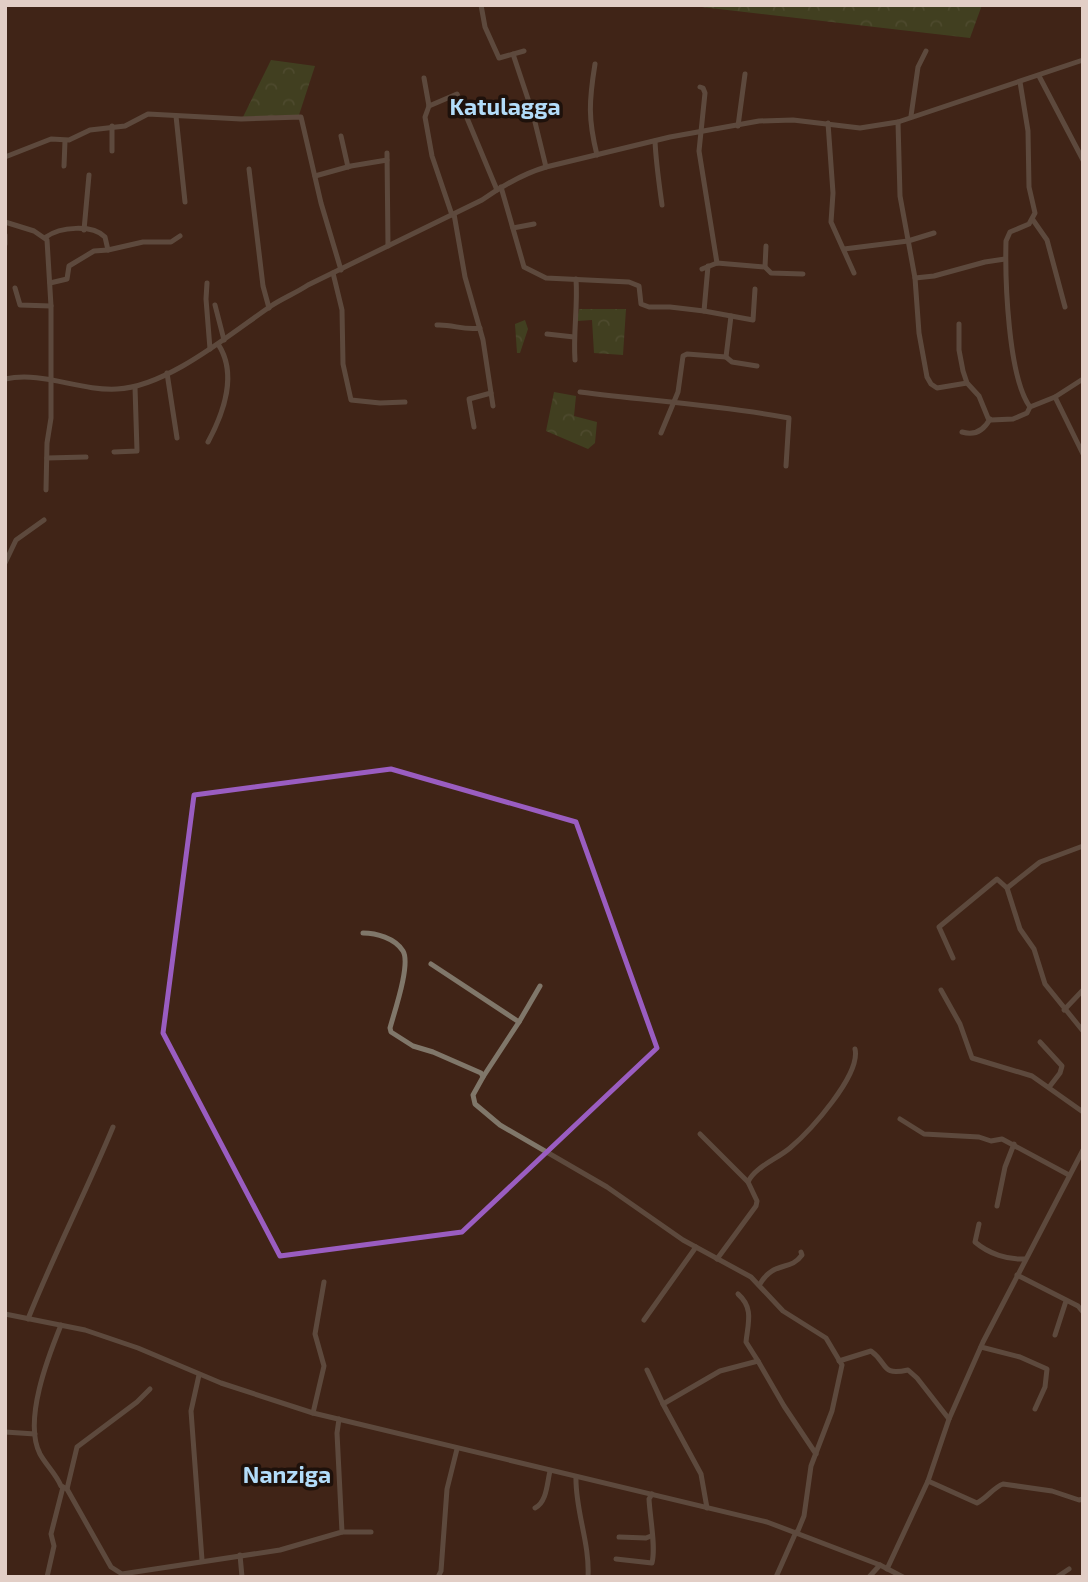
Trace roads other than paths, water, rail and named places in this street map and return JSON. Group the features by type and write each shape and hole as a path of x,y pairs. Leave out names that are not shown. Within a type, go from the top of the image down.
{"street":[{"path":"481,5 485,27 499,58 524,51"},
{"path":"911,116 918,67 926,51"},
{"path":"513,54 533,114 545,167"},
{"path":"5,379 27,376 98,389 135,387 167,373 222,342 269,308 332,273 545,167 655,141 759,121 793,120 860,128 898,122 1083,60"},
{"path":"595,64 589,97 590,127 597,155"},
{"path":"738,126 745,74"},
{"path":"1039,76 1083,160"},
{"path":"424,78 429,106 425,117 432,156 453,214 465,277 480,328 493,406"},
{"path":"1020,82 1028,131 1028,179 1034,213 1029,224 1017,228 1007,236 1005,259 1013,354 1030,407"},
{"path":"700,87 705,93 699,150 717,262"},
{"path":"429,106 457,94 499,188 524,267 529,271 546,278 629,282 639,286 641,304 649,307 704,311 753,320 755,289"},
{"path":"5,157 51,139 65,141 90,130 125,125 148,114 242,119 301,117 321,203 341,270"},
{"path":"176,116 184,202"},
{"path":"898,122 900,195 915,278 919,332 927,377 931,384 937,387 967,383"},
{"path":"828,123 833,193 831,222 854,273"},
{"path":"112,126 112,151"},
{"path":"341,136 348,167"},
{"path":"64,166 65,141"},
{"path":"655,141 654,162 660,177 662,205"},
{"path":"387,153 388,246"},
{"path":"316,176 387,160"},
{"path":"249,169 263,286 269,308"},
{"path":"84,230 89,174"},
{"path":"1033,220 1047,240 1065,307"},
{"path":"5,222 46,237"},
{"path":"513,228 534,224"},
{"path":"46,237 59,230 102,233 108,250"},
{"path":"844,249 908,241 934,233"},
{"path":"5,235 5,244"},
{"path":"50,283 67,279 69,266 94,251 144,243 171,243 180,236"},
{"path":"46,237 51,306 51,418 46,490"},
{"path":"765,267 766,246"},
{"path":"915,278 1005,259"},
{"path":"704,311 705,268 717,262 765,267 771,273 803,275"},
{"path":"332,273 342,310 343,364 351,400 405,402"},
{"path":"575,360 574,337 578,305 576,279"},
{"path":"207,283 206,309 210,348"},
{"path":"16,288 20,305 51,306"},
{"path":"208,442 229,382 228,362 215,305"},
{"path":"726,358 731,316"},
{"path":"437,325 448,324 470,330 480,328"},
{"path":"960,324 959,350 967,383 979,396 990,419"},
{"path":"547,334 574,337"},
{"path":"661,433 675,404 683,356 688,354 726,358 733,362 757,366"},
{"path":"167,373 177,438"},
{"path":"990,419 1013,419 1027,413 1030,407 1055,397 1083,379"},
{"path":"114,452 137,451 135,387"},
{"path":"580,392 742,409 789,418 786,466"},
{"path":"474,428 469,399 491,393"},
{"path":"1055,397 1083,454"},
{"path":"962,432 977,432 983,429 990,419"},
{"path":"47,458 86,457"},
{"path":"5,563 16,540 44,520"},
{"path":"1007,888 1040,862 1083,846"},
{"path":"953,958 939,927 995,879 1001,881 1007,888 1020,929 1034,949 1045,984 1083,1031"},
{"path":"363,933 381,935 393,941 402,949 405,957 391,1032 413,1046 481,1073 483,1077"},
{"path":"431,964 519,1021"},
{"path":"540,986 473,1095 475,1104 500,1125 607,1187 696,1247 751,1277 783,1311 826,1338 842,1365 832,1411 811,1466 804,1517 776,1577"},
{"path":"940,990 960,1024 972,1058 1024,1072 1050,1087 1083,1112"},
{"path":"1064,1010 1083,990"},
{"path":"1040,1042 1062,1066 1050,1087"},
{"path":"748,1182 751,1176 807,1133 852,1072 856,1059 855,1049"},
{"path":"900,1119 923,1134 979,1137 991,1141 1002,1139 1069,1175"},
{"path":"28,1319 113,1127"},
{"path":"700,1134 748,1182 757,1201 717,1259"},
{"path":"997,1206 1005,1167 1014,1144"},
{"path":"887,1569 928,1481 949,1419 981,1347 1069,1175 1080,1161 1083,1150"},
{"path":"979,1224 975,1242 979,1246 995,1254 1025,1259"},
{"path":"644,1320 669,1281 696,1247"},
{"path":"760,1284 774,1268 797,1263 801,1252"},
{"path":"1017,1275 1083,1311"},
{"path":"313,1413 324,1366 315,1335 324,1282"},
{"path":"738,1294 749,1309 750,1324 746,1342 816,1454"},
{"path":"1055,1335 1066,1301"},
{"path":"5,1314 85,1330 138,1348 199,1375 313,1413 767,1522 880,1564 903,1577"},
{"path":"61,1325 35,1413 35,1434 40,1454 65,1488 111,1567 122,1574 196,1564 202,1560"},
{"path":"981,1347 1020,1357 1047,1369 1045,1387 1035,1409"},
{"path":"839,1361 872,1351 877,1354 884,1368 894,1373 908,1370 949,1419"},
{"path":"663,1404 719,1371 758,1362"},
{"path":"647,1370 701,1474 707,1507"},
{"path":"199,1375 191,1412 202,1560"},
{"path":"47,1577 54,1546 51,1534 77,1447 150,1389"},
{"path":"339,1419 337,1433 342,1532"},
{"path":"5,1432 35,1434"},
{"path":"438,1577 441,1571 447,1489 457,1449"},
{"path":"535,1508 541,1505 551,1471"},
{"path":"576,1476 588,1577"},
{"path":"928,1481 977,1503 1003,1484 1052,1491 1083,1499"},
{"path":"616,1559 652,1563 654,1544 649,1499 652,1494"},
{"path":"202,1560 208,1562 298,1546 342,1532 371,1532"},
{"path":"619,1537 651,1536"},
{"path":"240,1555 242,1577"},
{"path":"869,1577 880,1564"},
{"path":"1057,1577 1069,1569"}],"district":[{"name":"Katulagga","path":"505,106"},
{"name":"Nanziga","path":"287,1474"}]}
